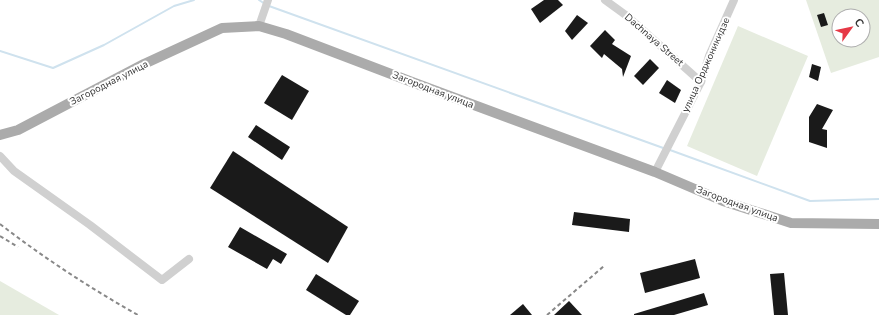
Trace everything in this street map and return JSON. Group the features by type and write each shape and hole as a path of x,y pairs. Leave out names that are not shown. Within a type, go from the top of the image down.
{"main road":[{"name":"Загородная улица","path":"0,135 18,130 144,64 222,28 259,26 286,34 655,172 723,201 791,223 879,224"}],"street":[{"path":"259,26 268,0"},
{"name":"Dachnaya Street","path":"605,0 627,16 701,82"},
{"name":"улица Орджоникидзе","path":"655,172 701,82 709,56 734,0"},
{"path":"0,156 14,172 90,225 162,280 189,259"}],"shaded area":[{"path":"806,0 879,0 879,57 831,73"},
{"path":"738,26 808,56 757,176 687,146"},
{"path":"0,281 59,315 0,315"}],"building":[{"path":"544,0 558,0 563,5 540,23 531,9"},
{"path":"824,13 828,25 821,27 817,15"},
{"path":"577,15 588,23 572,40 565,31"},
{"path":"605,30 615,40 612,44 631,56 623,77 622,69 604,54 602,58 590,46"},
{"path":"650,59 659,68 643,85 634,76"},
{"path":"812,64 821,67 818,81 809,77"},
{"path":"282,75 309,91 292,120 264,103"},
{"path":"667,80 681,90 675,103 659,93"},
{"path":"817,104 833,110 822,129 827,130 827,148 809,142 809,117"},
{"path":"256,125 290,147 282,160 248,137"},
{"path":"233,151 348,227 328,263 210,188"},
{"path":"574,212 630,219 629,232 572,225"},
{"path":"240,227 287,254 281,264 273,259 267,269 228,247"},
{"path":"695,259 700,278 645,293 640,273"},
{"path":"784,273 788,315 774,315 770,274"},
{"path":"316,274 359,301 350,315 346,315 306,290"},
{"path":"704,293 708,305 674,315 634,315 634,314"},
{"path":"569,301 582,315 554,315"},
{"path":"523,304 532,315 510,315"}],"waterway":[{"path":"0,51 53,68 104,45 174,6 194,0"},
{"path":"259,0 265,4"},
{"path":"269,6 666,149"},
{"path":"670,150 810,201 879,199"}],"railway":[{"path":"0,224 33,249 102,294 138,315"},
{"path":"0,236 18,247"},
{"path":"547,315 604,266"}]}
